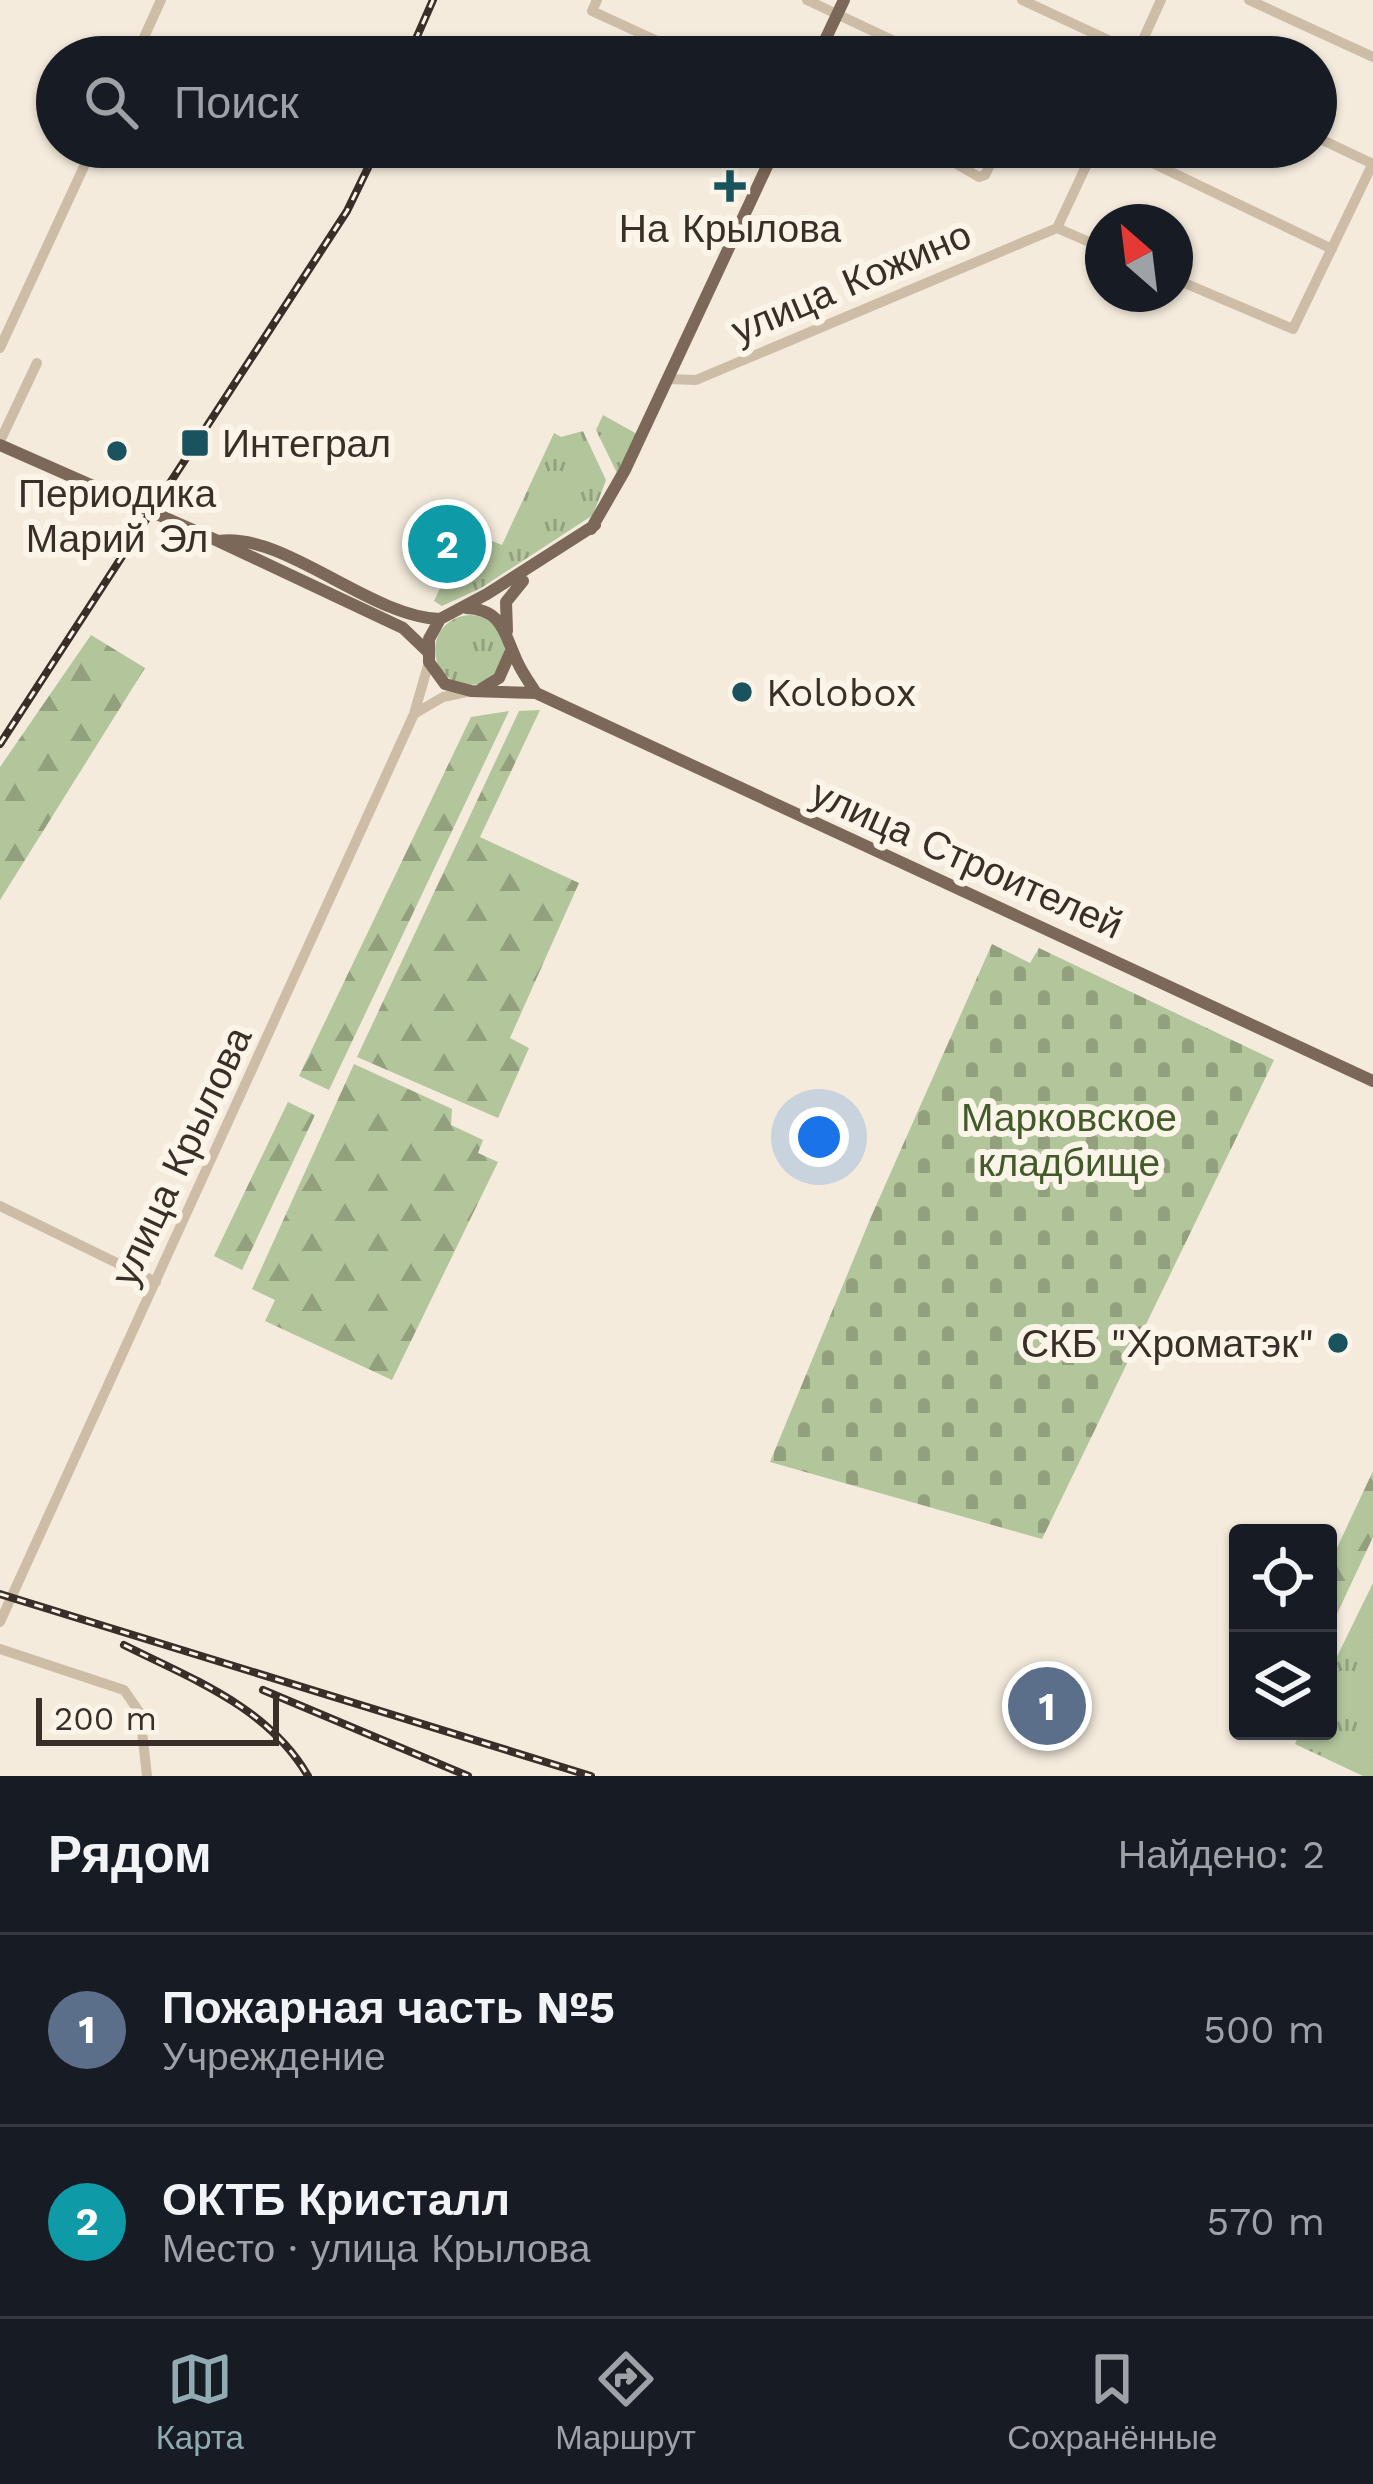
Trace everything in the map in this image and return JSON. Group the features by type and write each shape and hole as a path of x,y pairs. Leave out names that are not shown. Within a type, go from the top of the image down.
{"main road":[{"path":"827,36 840,7"},
{"path":"536,693 507,631 505,610 512,590 570,550 595,525 766,168"},
{"path":"0,443 403,628 417,637 445,684 476,690 499,678 511,648"},
{"path":"428,657 428,639 440,619 595,525"},
{"path":"218,541 254,543 405,613 440,619"},
{"path":"463,608 490,613 507,631"},
{"name":"улица Строителей","path":"476,690 536,693 1373,1081"}],"street":[{"path":"145,36 161,0"},
{"path":"807,0 840,7 891,36"},
{"path":"1022,0 1097,36"},
{"path":"1146,36 1160,0"},
{"path":"1249,0 1327,36"},
{"path":"594,5 652,36"},
{"path":"1337,40 1373,57"},
{"path":"1193,287 1293,329 1373,164 1337,147"},
{"path":"0,348 83,168"},
{"path":"963,168 979,177 988,168"},
{"path":"1085,168 1057,228 1085,240"},
{"path":"1163,168 1332,249"},
{"name":"улица Кожино","path":"668,379 696,380 1057,228"},
{"path":"0,443 38,364"},
{"name":"улица Крылова","path":"0,1622 414,714 428,657"},
{"path":"414,714 443,698 476,690"},
{"path":"0,1206 156,1282"},
{"path":"0,1649 124,1690 140,1713 147,1776"}],"green space":[{"path":"603,415 637,434 617,473 596,430"},
{"path":"583,431 606,480 593,515 481,588 442,606 434,601 450,567 469,576 490,540 502,545 554,433 561,437"},
{"path":"470,615 495,625 505,650 495,675 470,685 445,675 435,650 445,625"},
{"path":"91,635 145,668 0,900 0,767"},
{"path":"540,710 480,837 579,883 510,1038 529,1048 498,1118 357,1057 519,711"},
{"path":"509,711 329,1090 299,1076 471,717"},
{"name":"Марковское кладбище","path":"992,944 1030,963 1039,948 1274,1060 1042,1539 770,1462 871,1217"},
{"path":"354,1064 452,1109 451,1125 483,1140 478,1153 498,1162 392,1380 265,1321 275,1300 252,1289"},
{"path":"288,1102 315,1115 242,1270 214,1256"},
{"path":"1373,1471 1373,1537 1337,1614 1337,1548"},
{"path":"1373,1583 1373,1776 1363,1776 1295,1744 1297,1740 1337,1740 1337,1657"}],"railway":[{"path":"417,36 433,0"},
{"path":"0,744 347,211 368,168"},
{"path":"0,1594 591,1776"},
{"path":"124,1645 202,1683 250,1713 272,1731 308,1776"},
{"path":"263,1690 468,1776"}],"place":[{"name":"На Крылова","path":"730,186"},
{"name":"Интеграл","path":"195,443"},
{"name":"Периодика Марий Эл","path":"117,451"},
{"name":"ОКТБ Кристалл","path":"447,544"},
{"name":"Kolobox","path":"742,692"},
{"name":"СКБ \"Хроматэк\"","path":"1338,1343"},
{"name":"Пожарная часть №5","path":"1047,1706"}]}
